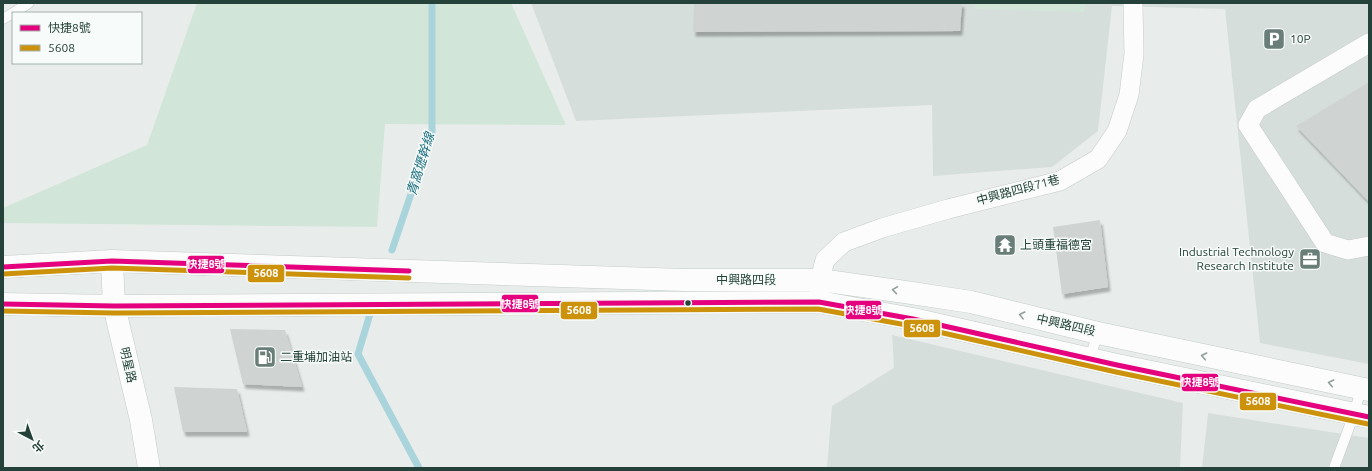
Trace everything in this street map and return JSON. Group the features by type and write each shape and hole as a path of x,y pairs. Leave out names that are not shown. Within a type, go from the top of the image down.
{"main road":[{"name":"中興路四段","path":"3,266 112,261 684,280 820,280 971,302 1098,333 1365,390"},
{"name":"明星路","path":"112,261 114,306 141,420 149,468"},
{"name":"中興路四段","path":"3,304 114,306 819,302 913,319 1117,365 1362,416"}],"street":[{"name":"中興路四段71巷","path":"819,302 820,280 825,260 844,242 882,228 934,213 1060,181 1098,159 1117,131 1129,95 1134,54 1133,3"},
{"path":"1369,43 1257,109 1248,125 1325,243 1348,250 1369,246"}],"lane":[{"path":"15,12 29,3"},
{"path":"3,19 12,14"},
{"path":"1090,358 1098,333"},
{"path":"1334,468 1362,416 1365,390"}],"shaded area":[{"name":"Industrial Technology Research Institute","path":"531,3 1369,3 1369,364 1260,343 1225,9 1112,6 1098,131 1052,167 933,176 932,105 576,121"},
{"path":"892,335 1183,403 1180,468 827,468 832,406 894,368"},
{"path":"1208,413 1369,438 1369,468 1202,468"}],"green space":[{"path":"197,3 511,3 566,125 385,124 377,227 3,223 3,208 147,145"},
{"path":"974,3 1085,3 1084,12 974,9"}],"building":[{"path":"694,3 962,3 960,31 693,32"},
{"path":"1369,82 1369,202 1296,126"},
{"path":"1100,220 1108,287 1062,294 1053,227"},
{"name":"二重埔加油站","path":"230,329 285,330 302,387 243,384"},
{"path":"174,387 237,389 247,432 183,432"}],"waterway":[{"name":"青窩壢幹線","path":"392,250 432,132 432,3"},
{"name":"青窩壢幹線","path":"370,314 358,354 419,468"}],"transit line":[{"name":"快捷8號","path":"3,267 112,261 409,271"},
{"name":"5608","path":"3,274 112,268 409,278"},
{"name":"快捷8號","path":"3,304 114,306 819,302 913,319 1117,365 1369,417"},
{"name":"5608","path":"3,311 114,313 818,309 912,326 1116,372 1368,424"}],"place":[{"name":"10P","path":"1274,39"},
{"name":"上頭重福德宮","path":"1005,245"},
{"name":"Industrial Technology Research Institute","path":"1310,259"},
{"name":"二重埔加油站","path":"265,357"}]}
